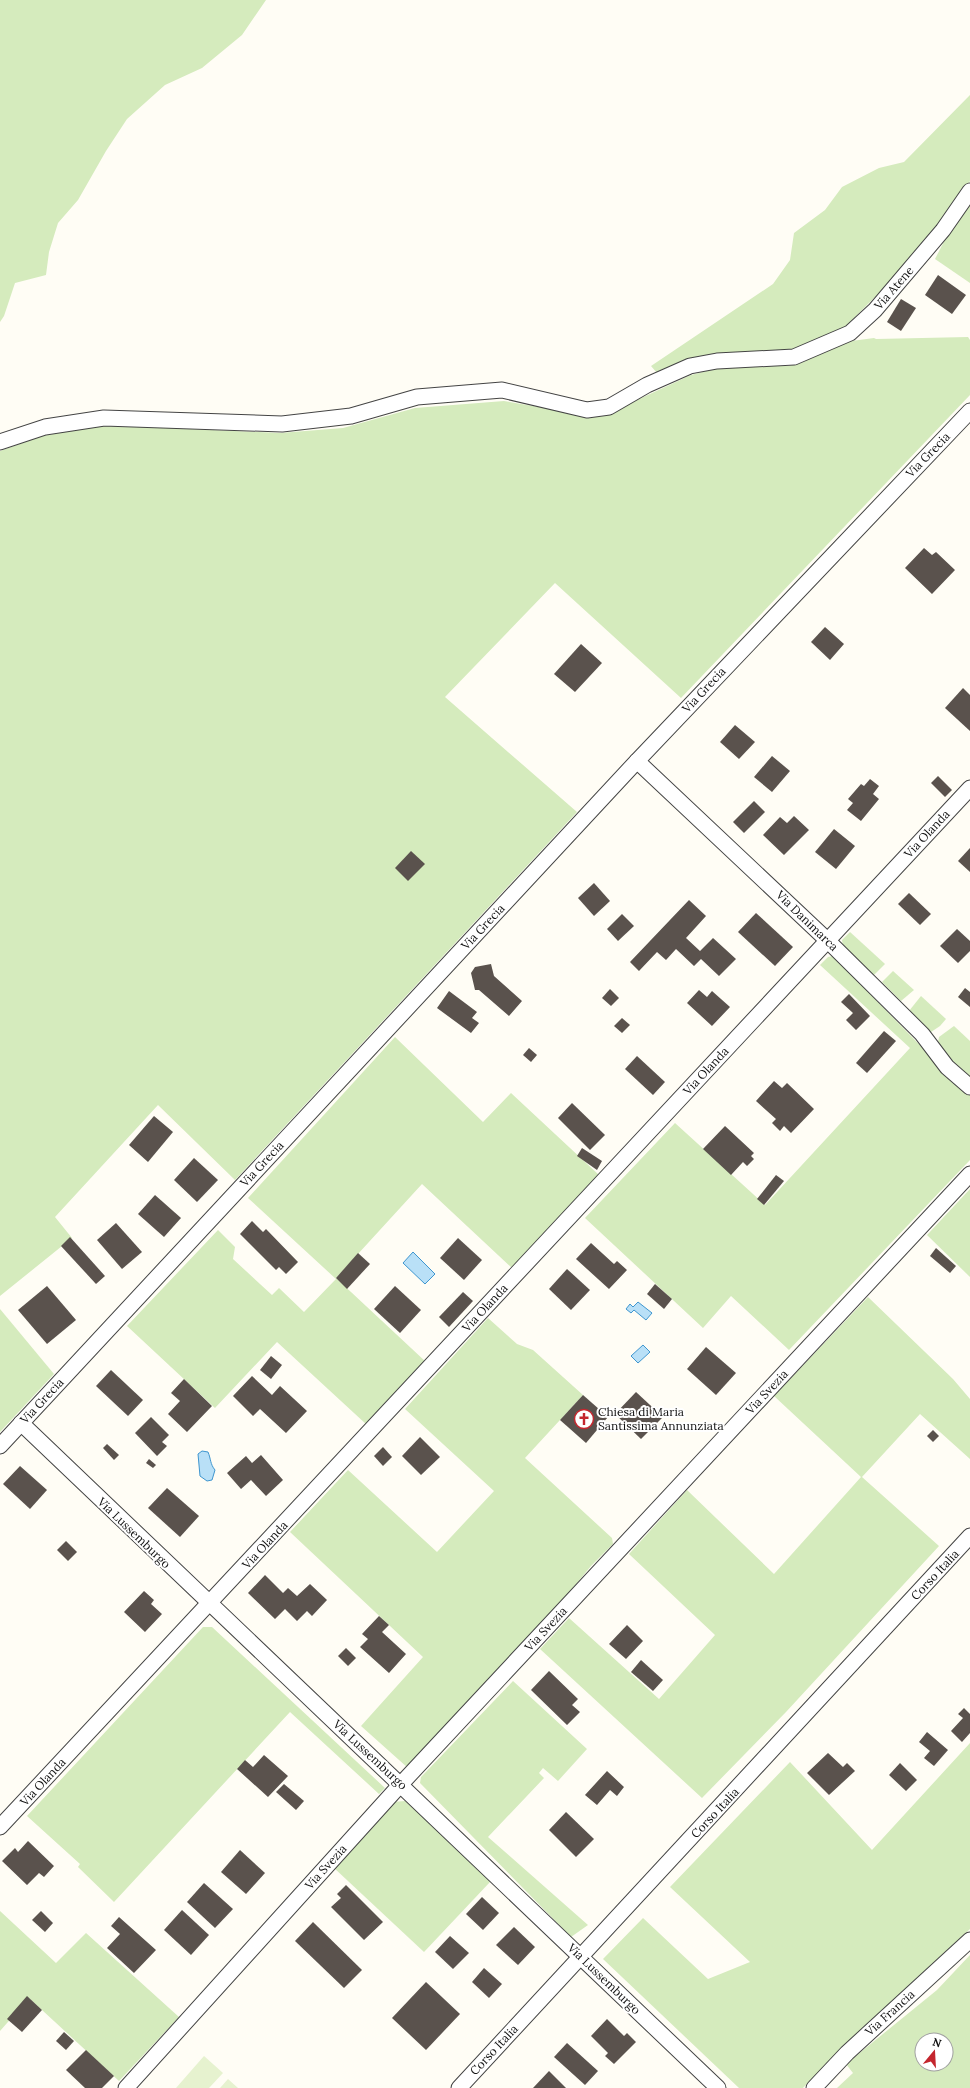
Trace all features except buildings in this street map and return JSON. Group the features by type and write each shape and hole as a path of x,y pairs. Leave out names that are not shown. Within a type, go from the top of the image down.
{"street":[{"name":"Via Atene","path":"0,442 45,427 104,418 282,424 351,416 417,397 502,390 587,410 609,407 647,385 690,366 717,361 794,357 850,333 875,310 943,230 970,191"},
{"name":"Via Grecia","path":"0,1446 637,761 970,411"},
{"name":"Via Danimarca","path":"637,761 828,940 922,1034 947,1068 970,1087"},
{"name":"Via Olanda","path":"0,1827 210,1605 970,788"},
{"name":"Via Svezia","path":"126,2088 401,1784 970,1174"},
{"name":"Via Lussemburgo","path":"21,1423 210,1605 401,1784 718,2088"},
{"name":"Corso Italia","path":"459,2088 582,1957 970,1536"},
{"name":"Via Francia","path":"814,2088 847,2053 970,1940"}],"green space":[{"path":"0,0 266,0 242,35 202,68 165,85 127,119 106,151 78,200 58,223 49,252 46,275 15,283 4,316 0,322"},
{"path":"970,95 970,181 940,227 887,285 845,327 797,351 711,354 657,373 651,366 773,284 790,260 794,233 825,210 842,187 879,168 904,162"},
{"path":"970,200 970,283 935,259 951,228"},
{"path":"968,337 970,340 970,395 681,698 555,583 445,697 577,812 235,1180 158,1105 55,1217 72,1238 0,1296 0,451 42,436 104,425 280,433 343,428 415,408 504,401 586,415 611,412 691,375 714,369 737,366 788,366 801,363 844,342 874,338"},
{"path":"850,932 885,964 874,975 843,946 842,940"},
{"path":"833,956 951,1077 970,1094 970,1160 789,1350 731,1296 703,1328 585,1218 675,1123 765,1205 910,1048 820,965 828,957"},
{"path":"893,971 914,990 901,1001 882,982"},
{"path":"921,996 946,1019 940,1026 931,1032 909,1011"},
{"path":"954,1026 970,1041 970,1082 957,1070 938,1042 939,1037"},
{"path":"395,1037 483,1122 511,1093 599,1175 512,1268 422,1184 336,1278 426,1362 367,1425 277,1342 215,1408 127,1326 218,1230 235,1247 233,1259 272,1295 279,1288 304,1312 336,1279 248,1198"},
{"path":"970,1189 970,1277 927,1235"},
{"path":"868,1297 953,1379 970,1399 970,1459 920,1414 862,1477 939,1546 786,1712 702,1798 540,1649 569,1618 659,1699 715,1635 629,1554 687,1490 774,1574 861,1477 774,1396"},
{"path":"0,1309 54,1374 0,1432"},
{"path":"488,1318 517,1344 533,1350 583,1395 525,1458 612,1538 613,1544 591,1566 558,1606 408,1768 361,1726 423,1657 290,1532 348,1470 437,1552 494,1491 405,1409"},
{"path":"203,1627 212,1627 385,1788 379,1794 290,1712 114,1902 78,1867 80,1864 27,1816"},
{"path":"513,1681 587,1749 558,1781 543,1768 539,1773 544,1778 488,1837 588,1925 571,1937 420,1783 421,1777"},
{"path":"970,1743 970,1929 838,2052 803,2088 739,2088 603,1959 643,1918 708,1979 750,1962 670,1887 790,1762 872,1850"},
{"path":"405,1801 475,1861 490,1882 424,1952 333,1867 392,1802"},
{"path":"0,1911 56,1963 86,1933 179,2017 119,2081 29,1998 0,2031"},
{"path":"970,1955 970,2088 837,2088 853,2073 846,2064 937,1990"},
{"path":"204,2056 223,2073 209,2088 176,2088"},
{"path":"228,2079 238,2088 220,2088"}],"water":[{"path":"413,1252 435,1274 425,1284 403,1263"},
{"path":"638,1302 652,1313 646,1320 634,1310 631,1313 626,1309 630,1304 633,1307"},
{"path":"643,1345 650,1352 638,1363 631,1356"},
{"path":"202,1451 208,1452 211,1464 215,1470 212,1480 207,1481 200,1476 198,1454"}],"place":[{"name":"Chiesa di Maria Santissima Annunziata","path":"584,1419"}]}
